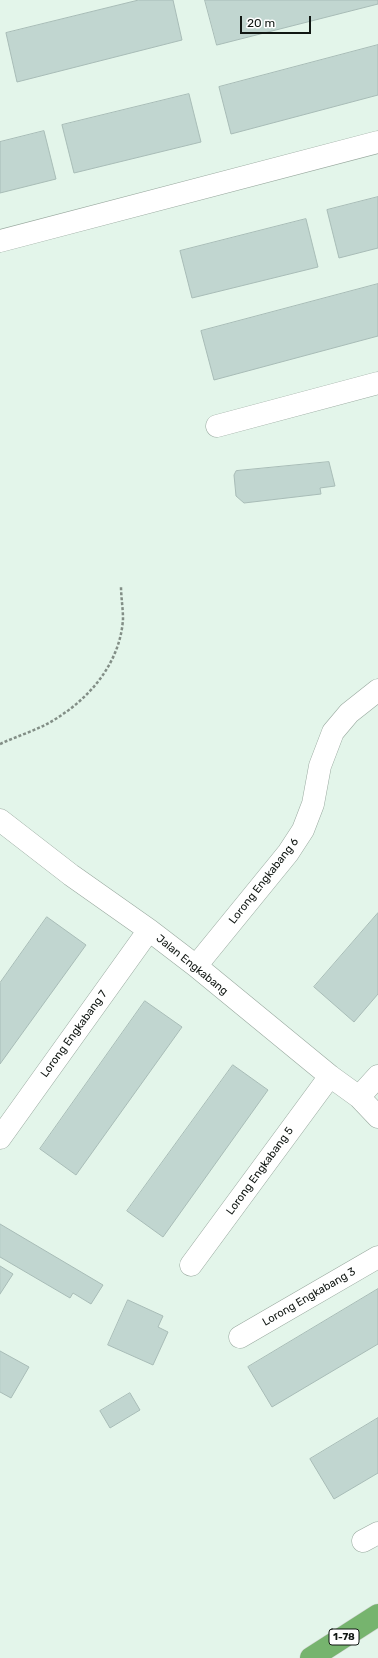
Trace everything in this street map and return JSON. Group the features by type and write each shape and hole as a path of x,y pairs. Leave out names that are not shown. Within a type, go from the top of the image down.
{"highway":[{"name":"1-78","path":"311,1658 378,1616"}],"street":[{"path":"0,241 378,142"},
{"path":"217,426 378,383"},
{"name":"Lorong Engkabang 6","path":"196,966 288,853 302,830 313,804 320,766 333,732 349,712 378,690"},
{"name":"Jalan Engkabang","path":"0,820 71,875 149,930 196,966 330,1076 359,1097 378,1117"},
{"name":"Lorong Engkabang 7","path":"0,1138 149,930"},
{"name":"Lorong Engkabang 5","path":"191,1265 330,1076"},
{"path":"359,1097 378,1076"},
{"name":"Lorong Engkabang 3","path":"240,1337 378,1257"}],"path":[{"path":"0,744 45,725 78,704 102,678 117,649 123,620 121,586"}],"building":[{"path":"139,0 173,0 182,40 17,82 6,33"},
{"path":"205,0 378,0 378,4 217,45"},
{"path":"378,45 378,95 231,134 219,87"},
{"path":"189,94 201,142 74,173 62,125"},
{"path":"44,131 56,179 0,193 0,142"},
{"path":"378,197 378,248 339,258 327,210"},
{"path":"306,219 318,267 192,298 180,251"},
{"path":"378,284 378,336 214,380 201,331"},
{"path":"329,462 335,486 320,488 321,494 244,503 236,496 234,475 236,471"},
{"path":"378,913 378,994 354,1022 314,987"},
{"path":"47,917 86,945 0,1064 0,983"},
{"path":"145,1001 182,1027 76,1175 40,1149"},
{"path":"233,1065 268,1090 163,1237 127,1211"},
{"path":"0,1224 103,1285 91,1304 73,1293 70,1298 0,1257"},
{"path":"0,1266 13,1274 0,1294"},
{"path":"378,1289 378,1344 272,1407 248,1367"},
{"path":"128,1300 163,1316 158,1327 168,1332 153,1365 108,1345"},
{"path":"0,1351 29,1367 11,1398 0,1392"},
{"path":"130,1393 140,1410 110,1428 100,1411"},
{"path":"378,1418 378,1473 334,1499 310,1459"}]}
